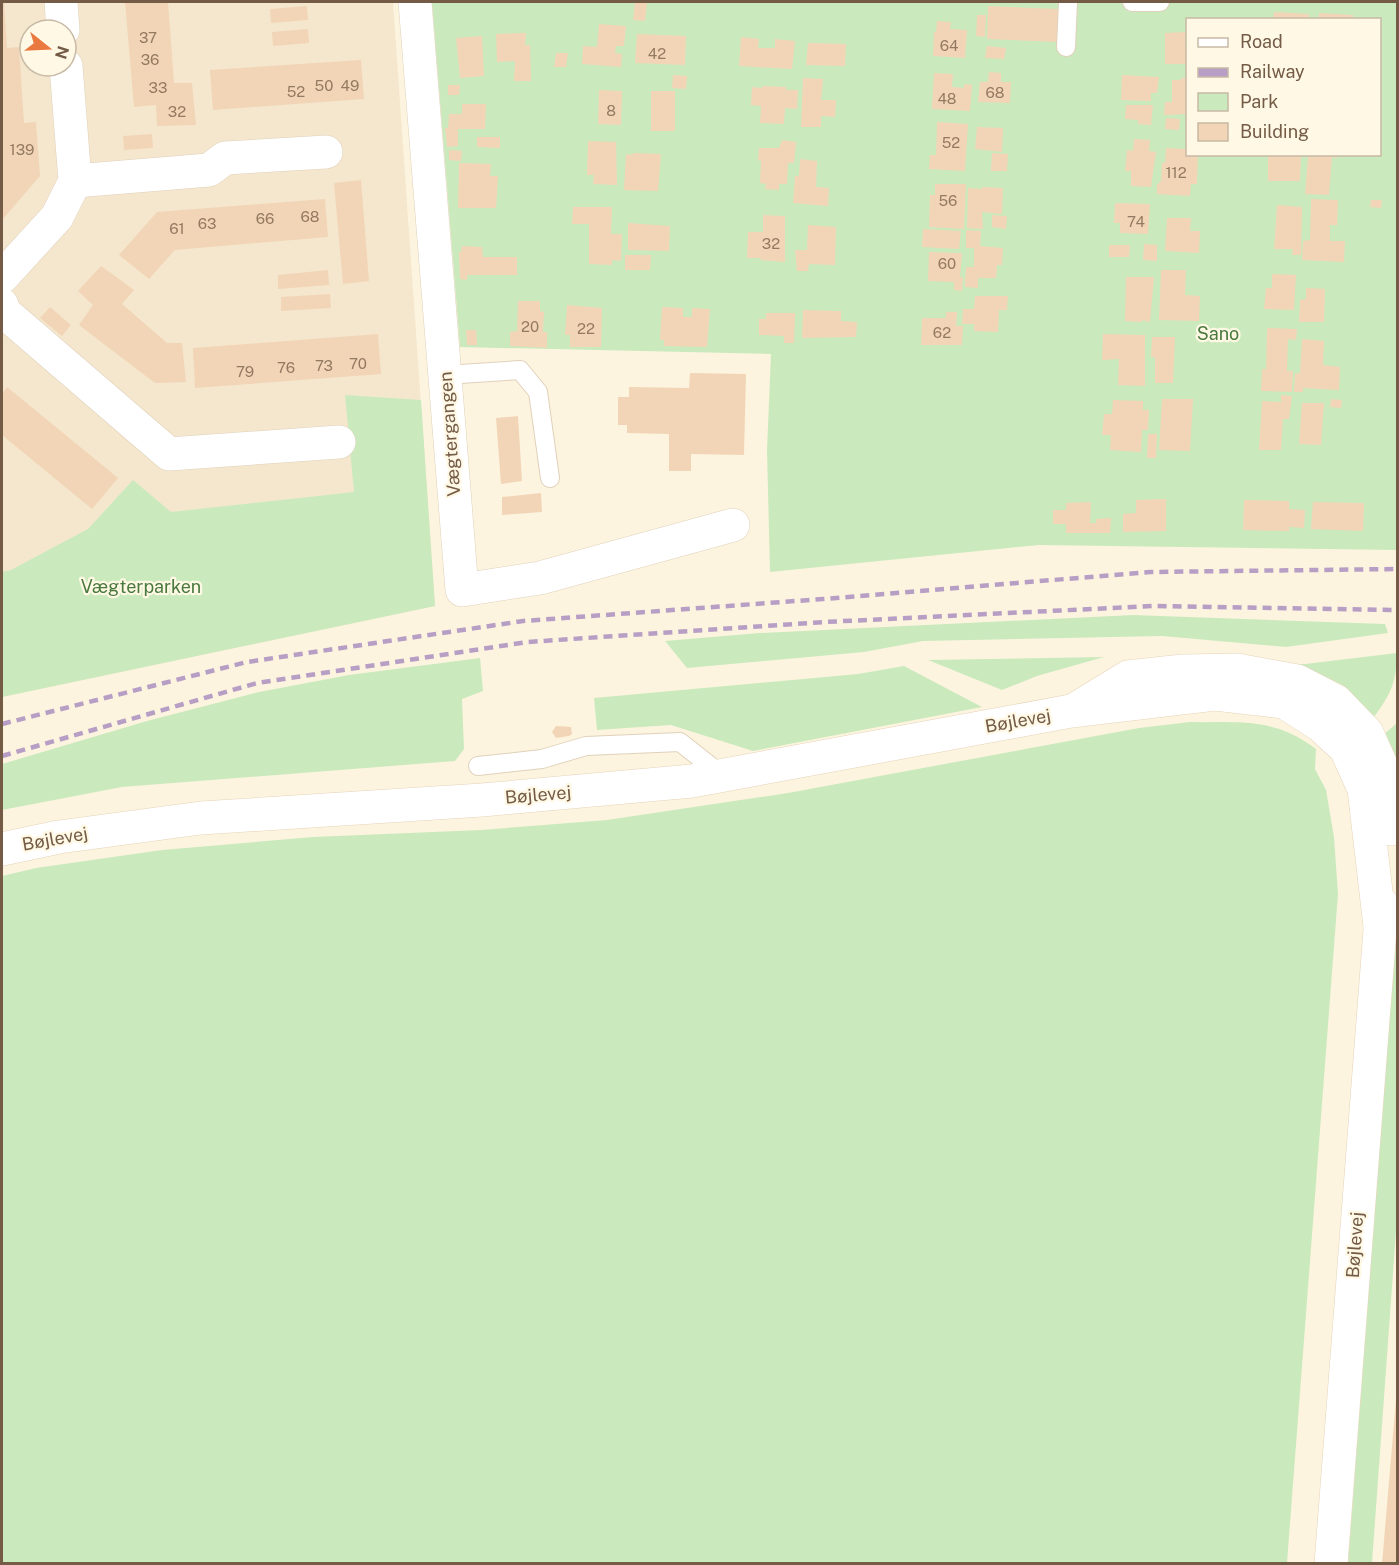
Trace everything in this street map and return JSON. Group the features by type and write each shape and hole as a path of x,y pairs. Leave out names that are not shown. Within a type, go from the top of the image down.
{"street":[{"path":"61,2 62,18"},
{"name":"Vægtergangen","path":"416,2 462,590 540,578 733,525"},
{"path":"2,277 57,216 75,181 67,78"},
{"path":"75,181 209,170 225,158 326,152"},
{"path":"2,305 4,312 169,454 339,442"},
{"name":"Bøjlevej","path":"2,849 59,837 201,818 482,800 692,782 1071,711 1128,677 1183,671 1237,670 1297,681 1336,701 1367,733 1386,776 1392,832 1380,926 1331,1563"}],"lane":[{"path":"1066,47 1068,2"},
{"path":"1132,2 1160,2"},
{"path":"445,375 476,371 520,370 538,392 550,478"},
{"path":"478,766 542,759 586,746 680,742 723,776"}],"shaded area":[{"path":"2,2 393,2 435,606 2,697"}],"green space":[{"name":"Sano","path":"432,2 1397,2 1397,550 1039,545 770,572 767,450 771,354 460,347"},
{"name":"Vægterparken","path":"345,395 421,400 435,606 2,697 2,572 11,570 88,529 133,480 171,512 354,492"},
{"path":"1133,615 1385,624 1388,633 1286,647 1162,636 923,641 864,652 687,668 665,641 760,633"},
{"path":"1397,653 1391,690 1371,721 1272,665 1305,664"},
{"path":"1104,657 1037,676 1002,690 928,660"},
{"path":"480,658 483,691 462,699 464,749 455,761 122,787 2,810 2,764 147,721 259,692 349,675"},
{"path":"904,666 982,707 753,751 671,725 597,730 594,698 858,674"},
{"path":"1190,722 1241,723 1271,727 1286,731 1316,749 1315,769 1326,790 1334,837 1338,894 1287,1563 2,1563 2,876 36,868 162,850 313,837 481,830 607,820 788,793 1139,728"},
{"path":"1397,723 1397,766 1383,735"},
{"path":"1397,919 1397,1218 1372,1563 1348,1564"}],"building":[{"path":"2,2 4,2 7,48 18,47 18,78 21,78 24,123 36,122 40,176 2,220"},
{"path":"125,2 168,2 174,83 192,83 196,125 157,126 156,105 134,107"},
{"path":"635,2 647,3 645,21 633,20"},
{"path":"307,6 308,20 271,23 270,9"},
{"path":"988,6 1059,9 1057,42 987,39"},
{"path":"1274,12 1309,14 1308,18 1273,18"},
{"path":"1319,13 1353,15 1352,18 1319,18"},
{"path":"977,15 986,15 985,37 976,36"},
{"path":"937,21 951,22 950,29 967,30 965,58 933,56"},
{"path":"599,24 626,26 624,46 616,46 615,53 622,54 621,67 582,64 583,46 597,47"},
{"path":"308,29 309,43 273,46 272,32"},
{"path":"1185,32 1186,64 1165,64 1165,33"},
{"path":"526,33 525,45 530,45 531,81 514,81 515,61 497,62 496,34"},
{"path":"637,34 686,36 685,65 635,63"},
{"path":"482,36 484,76 460,78 456,38"},
{"path":"741,37 759,39 758,48 775,48 775,39 795,41 792,69 739,66"},
{"path":"808,43 846,44 845,66 806,65"},
{"path":"987,46 1006,48 1004,59 985,58"},
{"path":"556,53 568,53 566,67 554,67"},
{"path":"361,60 364,99 213,110 210,70"},
{"path":"989,72 1001,73 1001,82 1011,82 1010,103 978,102 980,82 988,82"},
{"path":"934,73 953,74 952,87 964,88 964,84 972,85 970,111 932,109"},
{"path":"673,75 687,76 686,89 672,88"},
{"path":"1122,75 1159,77 1157,93 1151,93 1151,101 1121,100"},
{"path":"803,78 823,79 821,100 836,100 835,117 821,116 821,127 801,127"},
{"path":"1181,78 1186,78 1186,114 1164,115 1165,102 1172,102 1172,80 1181,80"},
{"path":"448,85 460,85 459,95 448,95"},
{"path":"762,86 798,90 797,109 785,108 784,124 760,123 761,106 751,105 752,87 762,88"},
{"path":"599,90 622,91 621,125 598,124"},
{"path":"651,91 675,91 675,131 651,131"},
{"path":"462,104 486,104 485,129 458,129 458,146 447,147 445,128 448,128 449,114 462,114"},
{"path":"1126,105 1153,105 1151,125 1138,124 1138,120 1125,119"},
{"path":"1166,118 1180,119 1179,130 1165,129"},
{"path":"937,122 968,124 965,171 929,169 930,155 936,155"},
{"path":"977,127 1003,128 1002,152 975,149"},
{"path":"152,134 153,148 124,150 123,136"},
{"path":"477,137 500,137 500,148 477,147"},
{"path":"1134,139 1150,140 1149,151 1156,152 1151,187 1131,186 1131,171 1125,171 1127,150 1133,151"},
{"path":"782,140 796,142 794,163 788,163 787,184 779,184 779,190 765,189 766,184 760,183 759,148 779,148"},
{"path":"588,141 616,142 617,185 593,184 594,175 587,175"},
{"path":"1166,148 1186,149 1186,156 1198,156 1197,184 1191,184 1190,196 1157,194 1157,185 1161,181 1162,163 1165,163"},
{"path":"449,150 462,151 461,161 449,160"},
{"path":"633,153 661,154 658,191 624,190 626,154 633,155"},
{"path":"992,153 1008,154 1007,171 991,171"},
{"path":"1268,156 1301,156 1300,181 1268,181"},
{"path":"1337,156 1337,158 1332,157 1329,195 1305,194 1308,157"},
{"path":"800,159 817,161 816,187 829,188 828,206 793,203 795,176 799,176"},
{"path":"459,163 491,164 490,176 498,176 496,208 458,208"},
{"path":"361,180 369,281 343,284 334,183"},
{"path":"935,184 966,184 964,229 929,227 930,195 935,195"},
{"path":"982,187 1003,188 1002,214 982,212 983,229 967,228 968,188 982,189"},
{"path":"325,199 328,237 175,250 149,279 119,255 157,212"},
{"path":"1311,199 1338,200 1337,225 1330,225 1330,241 1345,241 1344,262 1302,260 1303,241 1310,240"},
{"path":"1371,200 1382,200 1381,208 1370,207"},
{"path":"1115,203 1150,204 1148,234 1120,233 1120,223 1114,223"},
{"path":"1277,205 1302,207 1301,255 1292,255 1293,249 1274,249"},
{"path":"573,207 612,207 611,234 622,234 621,261 612,260 612,265 589,264 589,224 572,224"},
{"path":"763,215 785,216 785,262 747,258 748,232 763,232"},
{"path":"992,215 1007,216 1006,229 992,227"},
{"path":"1167,218 1191,218 1190,231 1200,231 1199,253 1165,251"},
{"path":"628,223 670,226 669,251 628,250"},
{"path":"808,225 836,227 835,265 809,264 808,271 797,271 795,250 807,250"},
{"path":"923,229 961,231 959,249 922,247"},
{"path":"966,230 981,231 980,246 1003,248 1002,265 997,265 996,278 978,278 978,288 965,287 966,267 974,267 974,248 966,248"},
{"path":"1144,244 1157,245 1157,261 1143,260"},
{"path":"1109,245 1130,245 1129,257 1109,257"},
{"path":"462,246 482,247 483,257 517,257 517,275 467,275 467,280 460,279 459,252"},
{"path":"929,252 962,253 960,277 963,277 962,291 954,290 954,282 928,281"},
{"path":"625,255 651,255 650,270 625,270"},
{"path":"101,266 134,290 122,304 167,343 182,343 186,382 155,383 79,325 93,305 78,291"},
{"path":"328,270 329,285 278,289 278,275"},
{"path":"1161,270 1186,270 1185,295 1200,296 1199,321 1159,320"},
{"path":"1272,274 1296,275 1294,310 1264,309 1266,288 1272,288"},
{"path":"1126,277 1154,277 1150,322 1125,321"},
{"path":"1306,288 1325,289 1324,322 1299,322 1300,300 1306,299"},
{"path":"330,294 331,308 281,311 281,297"},
{"path":"975,296 1008,296 1007,310 999,310 998,332 974,331 974,324 962,324 963,309 974,309"},
{"path":"518,301 540,301 540,311 544,312 543,332 547,332 547,348 510,346 510,332 517,331"},
{"path":"567,305 602,308 601,347 570,347 570,335 565,335"},
{"path":"50,307 71,325 62,336 40,318"},
{"path":"662,307 683,308 683,317 692,317 692,308 710,309 707,347 664,346 664,340 660,340"},
{"path":"803,310 841,311 841,321 857,322 856,337 802,338"},
{"path":"946,312 957,312 956,326 963,326 962,345 921,345 922,318 946,318"},
{"path":"766,313 795,313 794,343 784,343 784,336 759,335 759,319 766,319"},
{"path":"1267,328 1297,329 1296,340 1288,339 1287,371 1293,371 1292,392 1261,391 1262,369 1266,369"},
{"path":"466,330 476,330 477,345 467,345"},
{"path":"378,334 381,374 195,388 193,348"},
{"path":"1103,334 1145,335 1145,386 1118,385 1119,359 1102,360"},
{"path":"1152,337 1175,337 1173,383 1155,383 1155,357 1151,357"},
{"path":"1302,339 1324,341 1323,365 1340,367 1339,390 1303,388 1303,392 1294,392 1295,374 1300,373"},
{"path":"690,373 746,374 744,455 691,454 691,471 669,471 669,434 627,433 627,425 618,425 618,397 629,397 629,387 689,388"},
{"path":"7,387 118,478 92,509 2,435 2,394"},
{"path":"1281,395 1292,396 1289,419 1283,419 1281,450 1259,450 1262,401 1281,402"},
{"path":"1162,399 1193,399 1190,451 1159,450"},
{"path":"1331,399 1342,400 1341,408 1330,407"},
{"path":"1113,400 1143,401 1143,410 1149,410 1148,430 1142,430 1141,452 1110,450 1111,435 1102,435 1104,414 1112,414"},
{"path":"1302,403 1324,403 1321,445 1299,444"},
{"path":"518,416 522,481 501,484 496,418"},
{"path":"1148,434 1157,434 1156,458 1147,458"},
{"path":"541,493 542,512 502,515 502,497"},
{"path":"1166,499 1166,531 1123,532 1123,514 1136,513 1136,500"},
{"path":"1244,500 1289,501 1289,509 1305,510 1304,528 1289,527 1289,531 1243,530"},
{"path":"1091,502 1090,523 1096,523 1096,519 1111,518 1110,533 1066,533 1066,524 1053,524 1053,510 1066,510 1066,503"},
{"path":"1313,502 1364,503 1363,531 1311,529"},
{"path":"556,726 571,727 572,734 556,738 552,732"},
{"path":"1396,1399 1398,1399 1398,1564 1382,1564"}],"railway":[{"path":"2,724 247,662 523,621 1150,572 1398,569"},
{"path":"2,756 257,683 527,642 825,622 1152,606 1398,610"}]}
